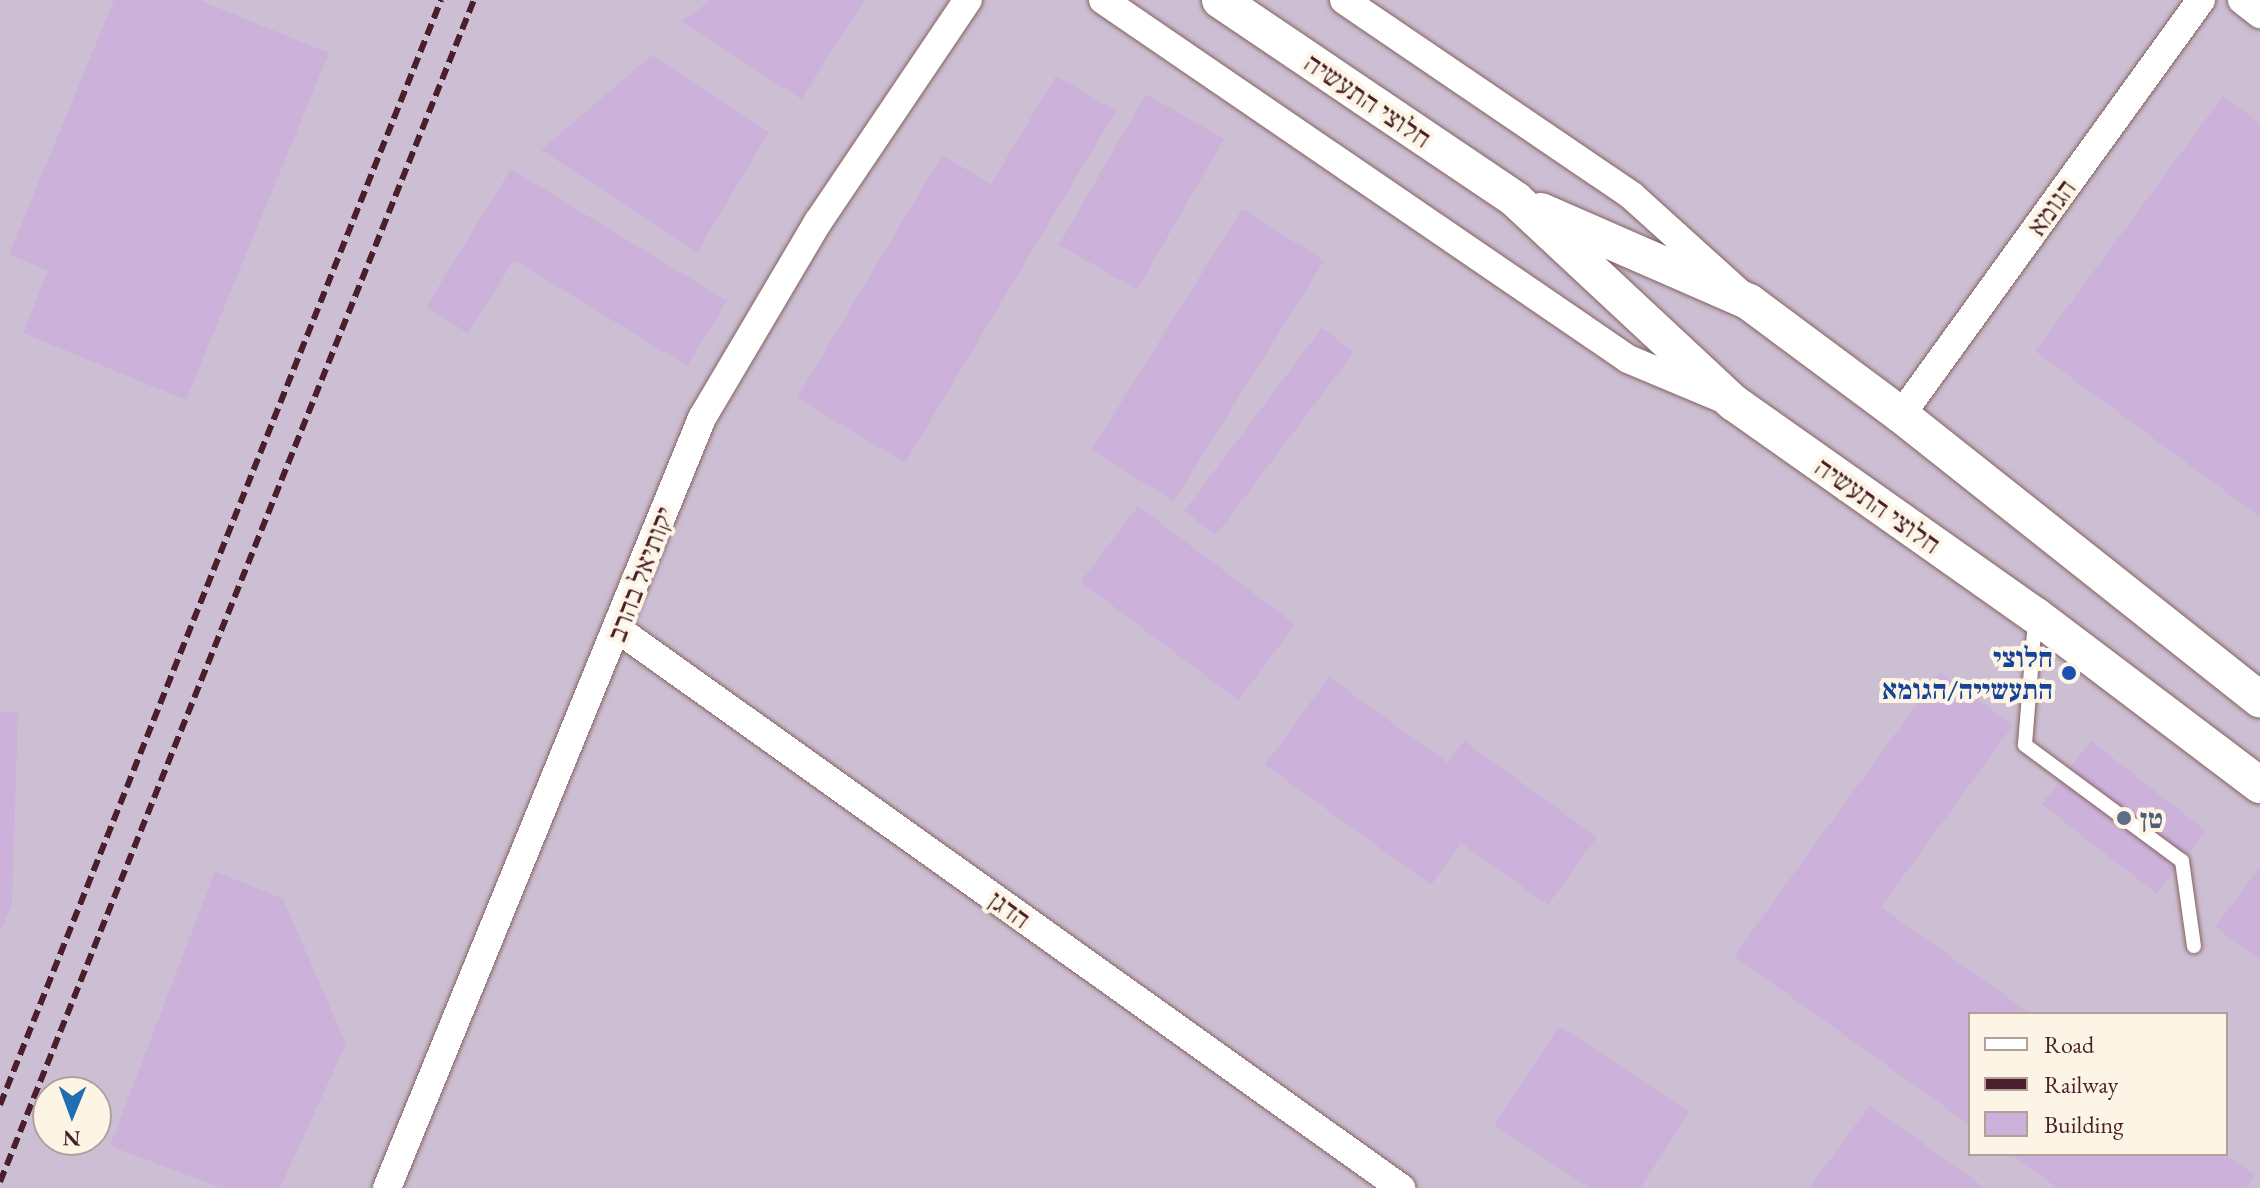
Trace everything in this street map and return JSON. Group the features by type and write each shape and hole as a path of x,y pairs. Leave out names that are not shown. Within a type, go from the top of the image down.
{"street":[{"name":"יקותיאל בהרב","path":"387,1188 619,630 702,418 818,222 968,0"},
{"path":"1103,0 1628,359 1734,403"},
{"name":"חלוצי התעשיה","path":"1220,0 1516,200 1734,403 2035,615 2260,785"},
{"path":"1344,0 1632,196 1749,302"},
{"name":"הגומא","path":"1901,415 2201,0"},
{"path":"2242,0 2260,14"},
{"name":"חלוצי התעשיה","path":"1516,200 1749,302 1901,415 2260,700"},
{"name":"הדגן","path":"619,630 1401,1188"}],"lane":[{"path":"2035,615 2025,745 2182,861 2194,946"}],"shaded area":[{"path":"0,0 2260,0 2260,1188 0,1188"}],"building":[{"path":"114,0 199,0 329,53 186,400 23,333 48,271 9,254"},
{"path":"712,0 865,0 801,99 681,21"},
{"path":"652,55 769,132 697,252 541,150"},
{"path":"1056,76 1116,111 905,463 797,398 942,155 991,184"},
{"path":"1146,94 1224,139 1137,290 1059,245"},
{"path":"2223,96 2260,123 2260,517 2035,351"},
{"path":"511,169 727,301 687,366 514,260 468,333 426,307"},
{"path":"1242,209 1324,260 1174,501 1092,450"},
{"path":"1322,328 1354,352 1216,535 1184,511"},
{"path":"1138,506 1295,625 1238,700 1081,582"},
{"path":"1940,672 2013,725 1881,907 2028,1012 1968,1012 1968,1124 1734,956"},
{"path":"1329,677 1448,763 1464,741 1597,837 1548,905 1461,843 1431,885 1265,765"},
{"path":"0,712 18,712 12,905 0,932"},
{"name":"טן","path":"2091,741 2206,831 2157,894 2042,804"},
{"path":"2260,867 2260,960 2215,927"},
{"path":"215,871 283,899 346,1044 280,1188 221,1188 112,1147"},
{"path":"1559,1026 1690,1112 1640,1188 1590,1188 1494,1125"},
{"path":"1870,1105 1985,1188 1809,1188"},
{"path":"2013,1156 2228,1156 2255,1175 2246,1188 2057,1188"}],"railway":[{"path":"0,1105 441,0"},
{"path":"0,1182 474,0"}],"place":[{"name":"חלוצי התעשייה/הגומא","path":"2069,673"},
{"name":"טן","path":"2124,818"}]}
